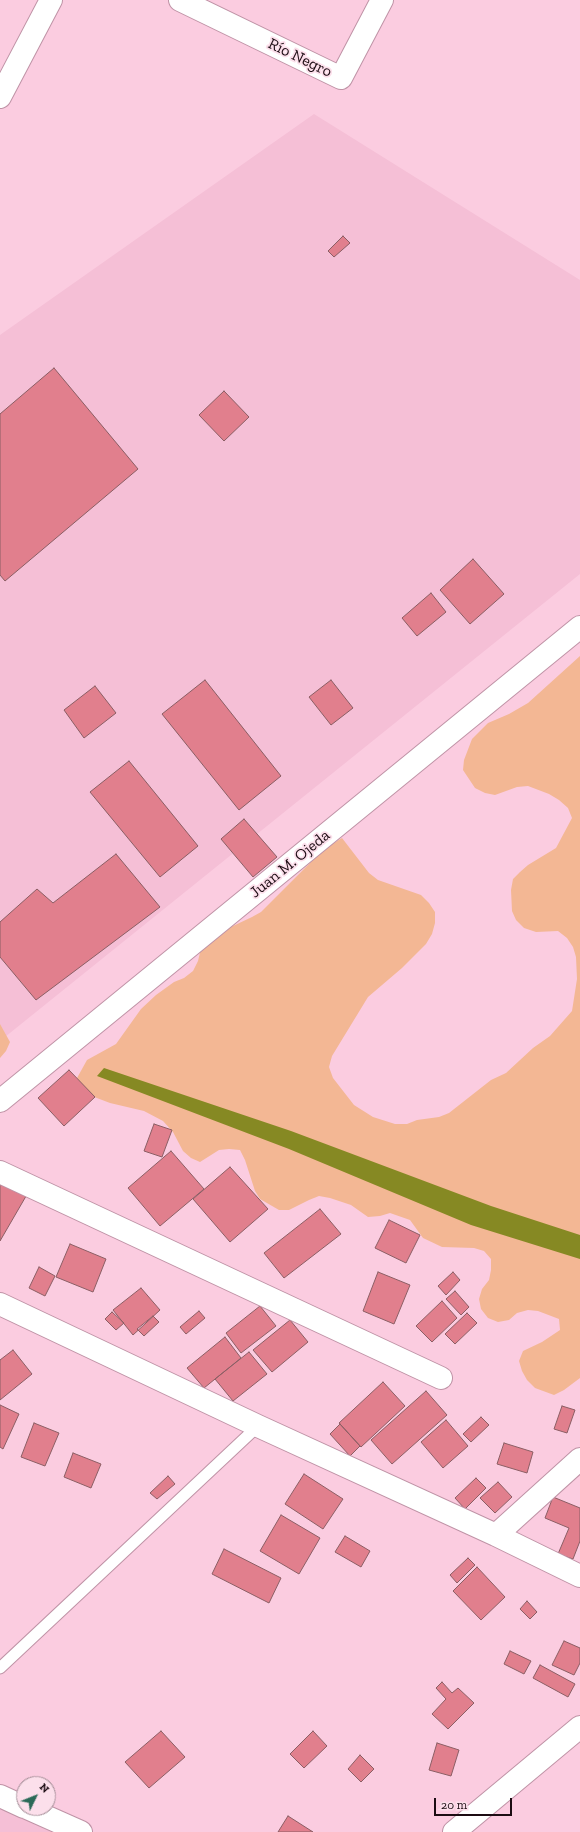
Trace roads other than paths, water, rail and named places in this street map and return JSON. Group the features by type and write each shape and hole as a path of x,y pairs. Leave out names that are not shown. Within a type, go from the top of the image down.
{"street":[{"path":"0,97 51,0"},
{"name":"Río Negro","path":"180,0 341,78 382,0"},
{"name":"Juan M. Ojeda","path":"0,1102 580,627"},
{"path":"0,1172 441,1378"},
{"path":"0,1305 258,1426 496,1535 580,1576"},
{"path":"496,1535 580,1459"},
{"path":"454,1832 580,1727"},
{"path":"0,1796 16,1803"},
{"path":"45,1816 81,1832"}],"lane":[{"path":"0,1668 258,1426"}]}
